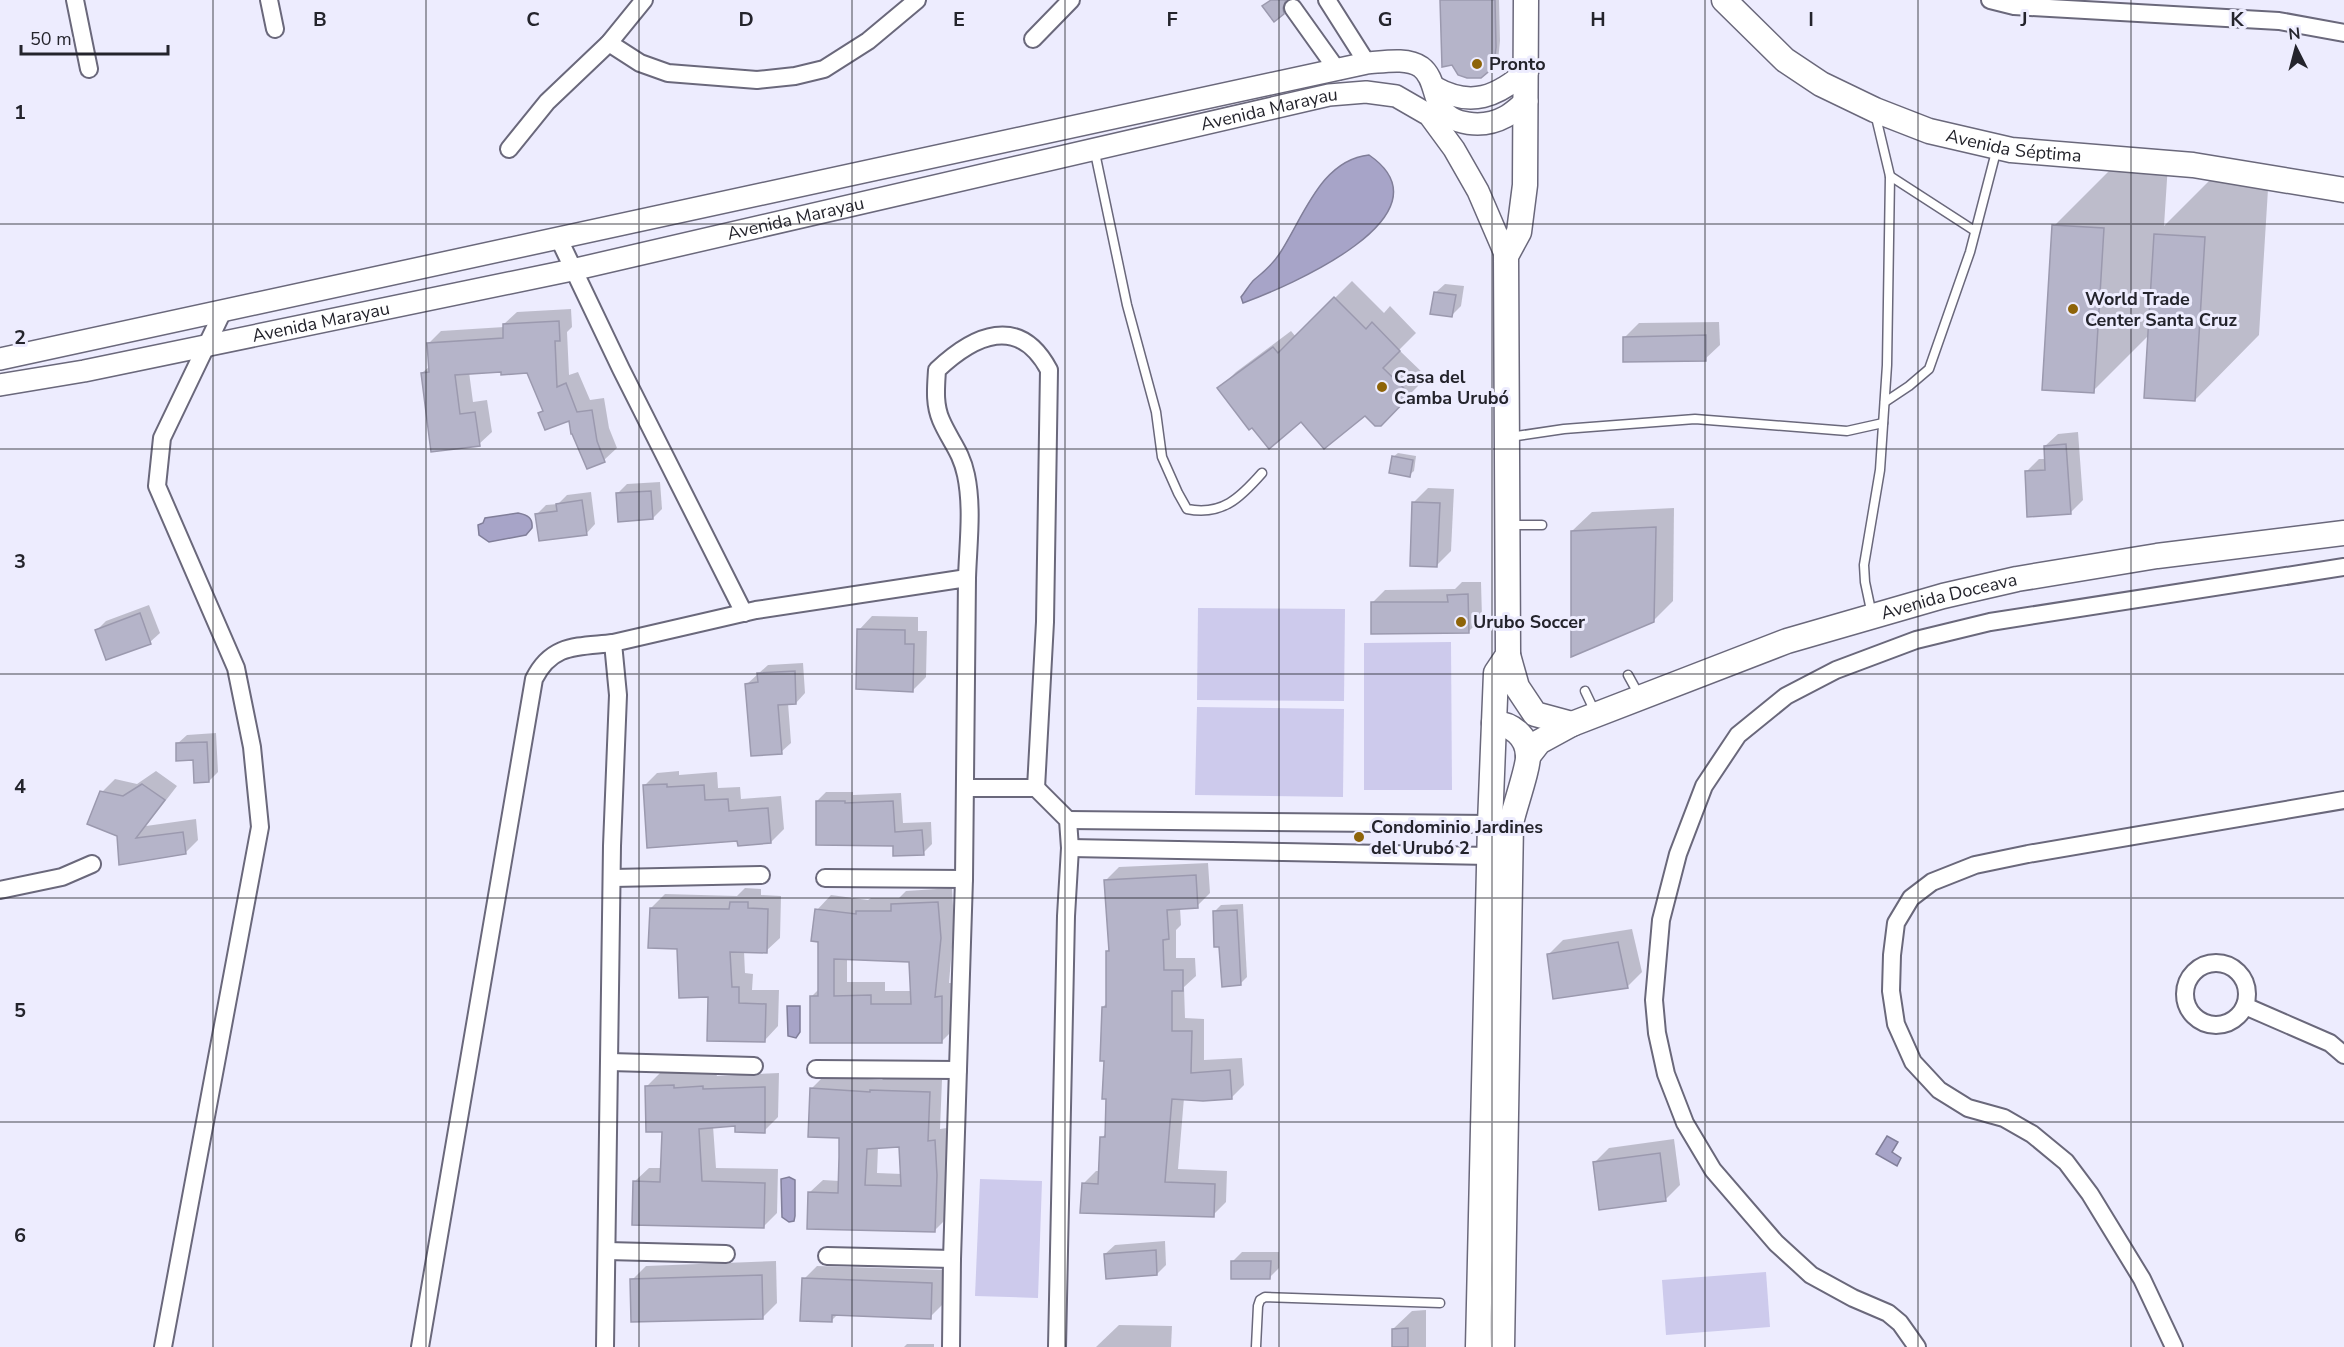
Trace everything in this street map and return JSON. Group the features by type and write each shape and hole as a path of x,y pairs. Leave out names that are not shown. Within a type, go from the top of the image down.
{"main road":[{"path":"1527,0 1526,185 1520,232 1506,256 1508,655 1517,687 1535,714 1572,724"},
{"name":"Avenida Séptima","path":"1724,0 1785,60 1821,84 1875,111 1929,131 1997,147 2193,165 2344,190"},
{"name":"Avenida Doceava","path":"1528,756 1539,742 1572,724 1787,641 1943,596 2017,579 2157,556 2344,533"},
{"path":"1478,1347 1489,856 1496,673 1508,655"},
{"path":"1494,723 1513,727 1521,736 1528,756 1510,823 1502,1347"}],"street":[{"path":"75,0 89,69"},
{"path":"269,0 275,29"},
{"path":"509,148 547,102 609,43 644,0"},
{"path":"609,43 640,63 668,74 757,80 795,76 824,69 868,41 916,0"},
{"path":"1033,39 1071,0"},
{"path":"1328,0 1367,63"},
{"path":"1990,0 2014,6 2279,21 2344,33"},
{"path":"1293,8 1338,70"},
{"name":"Avenida Marayau","path":"0,359 1367,63 1402,62 1422,68 1430,78 1439,105 1447,115 1467,123 1490,122 1503,118 1527,101"},
{"path":"1434,87 1462,99 1480,98 1502,91 1528,70"},
{"name":"Avenida Marayau","path":"0,385 84,371 572,270 1329,95 1366,92 1396,96 1429,116 1455,149 1478,190 1506,256"},
{"path":"558,237 572,270 744,613"},
{"path":"163,1347 260,827 252,747 236,668 157,486 162,438 224,309"},
{"path":"951,1347 964,879 969,498 966,475 958,448 941,420 935,394 938,370 955,353 973,342 1004,335 1023,340 1040,354 1049,370 1045,622 1036,788"},
{"path":"1917,1347 1900,1323 1888,1313 1853,1298 1811,1275 1776,1243 1713,1170 1685,1123 1666,1074 1657,1033 1654,1000 1661,920 1678,854 1704,786 1738,735 1786,696 1836,670 1916,640 1990,622 2344,567"},
{"path":"420,1347 534,679 541,666 555,653 576,647 613,643 744,613 967,578"},
{"path":"605,1347 612,846 618,695 613,643"},
{"path":"965,788 1036,788 1068,820 1070,848 1066,916 1057,1347"},
{"path":"2175,1347 2142,1279 2090,1194 2066,1162 2032,1134 2004,1118 1968,1108 1939,1090 1913,1062 1896,1024 1891,990 1896,923 1911,898 1932,882 1975,865 2344,800"},
{"path":"1068,820 1490,824"},
{"path":"1070,848 1489,856"},
{"path":"0,890 62,877 92,864"},
{"path":"613,878 761,875"},
{"path":"825,878 964,879"},
{"path":"2245,1006 2331,1043 2344,1055"},
{"path":"610,1062 754,1066"},
{"path":"816,1069 958,1070"},
{"path":"607,1251 726,1254"},
{"path":"826,1256 952,1259"}],"lane":[{"path":"1872,616 1864,565 1868,535 1875,511 1885,402 1890,176 1875,111"},
{"path":"1885,402 1929,369 1975,231 1997,147"},
{"path":"1094,148 1127,305 1156,412 1162,458 1178,493 1187,508 1204,512 1224,508 1262,474"},
{"path":"1890,176 1975,231"},
{"path":"1506,437 1564,429 1695,419 1847,431 1883,423"},
{"path":"1507,525 1542,525"},
{"path":"1628,675 1641,699"},
{"path":"1585,691 1597,715"},
{"path":"1256,1347 1258,1306 1260,1300 1265,1297 1440,1303"}],"shaded area":[{"path":"1369,155 1390,178 1392,201 1379,224 1355,246 1325,265 1265,295 1243,303 1241,297 1277,257 1326,178 1338,167 1352,159"},
{"path":"518,513 531,519 532,528 526,535 489,542 479,535 478,525 483,523 485,518"},
{"path":"1198,608 1345,609 1344,701 1197,700"},
{"path":"1451,642 1452,790 1364,790 1364,643"},
{"path":"1197,707 1344,709 1343,797 1195,795"},
{"path":"787,1006 800,1006 800,1032 796,1038 788,1036"},
{"path":"1887,1136 1898,1142 1892,1152 1901,1158 1897,1166 1876,1154"},
{"path":"789,1177 795,1180 795,1216 794,1221 789,1222 782,1217 781,1179"},
{"path":"980,1179 1042,1181 1038,1298 975,1296"},
{"path":"1766,1272 1770,1327 1666,1335 1662,1280"}],"building":[{"path":"1271,0 1286,0 1283,8 1284,14 1274,22 1262,6"},
{"path":"1440,0 1495,0 1494,67 1481,78 1467,78 1458,75 1452,65 1442,67"},
{"name":"World Trade Center Santa Cruz","path":"2052,225 2104,228 2094,393 2042,390"},
{"name":"World Trade Center Santa Cruz","path":"2154,234 2205,237 2195,401 2144,398"},
{"path":"1434,292 1456,295 1452,317 1430,314"},
{"path":"1334,297 1366,329 1372,322 1400,351 1383,368 1411,395 1381,426 1375,426 1365,416 1324,449 1301,422 1269,449 1252,428 1249,430 1217,388 1273,347 1278,353"},
{"path":"559,321 560,341 555,341 557,387 566,383 577,412 592,410 597,441 605,462 587,469 571,434 569,421 545,430 538,413 543,411 527,373 455,375 460,414 475,412 480,446 431,452 421,373 429,372 427,343 503,338 503,324"},
{"path":"1706,335 1706,361 1623,362 1623,337"},
{"path":"2066,444 2071,514 2027,517 2025,471 2045,470 2044,446"},
{"path":"1392,456 1413,460 1410,477 1389,473"},
{"path":"651,491 653,519 618,522 616,493"},
{"path":"582,500 587,535 539,541 535,514 557,511 556,504"},
{"path":"1412,502 1440,503 1437,567 1410,566"},
{"path":"1656,527 1654,622 1571,657 1571,531"},
{"path":"1468,594 1469,633 1371,634 1371,602 1448,602 1447,595"},
{"path":"140,613 151,644 106,660 95,630"},
{"path":"857,629 905,630 905,644 914,644 913,692 856,689"},
{"path":"795,671 796,704 778,705 782,754 751,756 745,684 758,682 757,673"},
{"path":"207,742 209,782 194,783 193,760 176,761 176,743"},
{"path":"142,784 165,800 136,838 183,832 186,854 119,865 117,836 87,824 100,791 123,796"},
{"path":"667,784 667,787 704,785 705,800 728,799 729,811 768,808 771,843 738,846 737,841 647,848 643,785"},
{"path":"816,801 845,801 845,803 893,801 895,832 922,830 924,855 893,856 893,846 816,845"},
{"path":"1196,875 1198,908 1167,910 1169,939 1163,940 1164,970 1183,970 1183,991 1172,991 1172,1031 1192,1031 1191,1073 1230,1070 1232,1099 1203,1101 1172,1099 1165,1182 1215,1184 1214,1217 1080,1213 1082,1183 1098,1184 1100,1137 1105,1137 1106,1099 1102,1099 1104,1061 1100,1061 1102,1007 1106,1007 1106,951 1109,951 1104,880"},
{"path":"730,902 748,902 748,908 768,909 767,953 730,952 732,987 739,987 739,1003 766,1004 765,1042 707,1041 708,997 679,998 677,949 648,948 650,908 729,909"},
{"path":"938,902 941,938 935,997 942,996 942,1043 810,1043 810,996 818,996 818,942 811,941 815,909 856,914 856,911 891,911 891,904","holes":["834,959 909,962 911,1004 871,1004 871,995 834,996"]},
{"path":"1237,910 1241,985 1222,987 1219,947 1214,947 1213,911"},
{"path":"1618,942 1628,988 1553,999 1547,954"},
{"path":"674,1085 674,1088 703,1086 703,1089 765,1087 765,1133 735,1132 735,1126 699,1129 702,1181 765,1183 764,1228 632,1225 633,1181 660,1182 662,1132 646,1132 645,1086"},
{"path":"810,1088 870,1092 870,1090 930,1092 928,1141 935,1140 937,1175 935,1232 807,1229 808,1192 838,1193 839,1157 839,1138 808,1137","holes":["899,1147 901,1186 865,1185 867,1149"]},
{"path":"1660,1153 1666,1201 1599,1210 1593,1162"},
{"path":"1156,1250 1157,1275 1106,1279 1104,1254"},
{"path":"1231,1261 1271,1261 1270,1279 1231,1279"},
{"path":"762,1275 763,1319 631,1322 630,1279"},
{"path":"802,1278 932,1283 931,1319 832,1315 832,1322 800,1321"},
{"path":"1408,1328 1408,1347 1392,1347 1392,1329"}],"place":[{"name":"Pronto","path":"1477,64"},
{"name":"World Trade Center Santa Cruz","path":"2073,309"},
{"name":"Casa del Camba Urubó","path":"1382,387"},
{"name":"Urubo Soccer","path":"1461,622"},
{"name":"Condominio Jardines del Urubó 2","path":"1359,837"}]}
